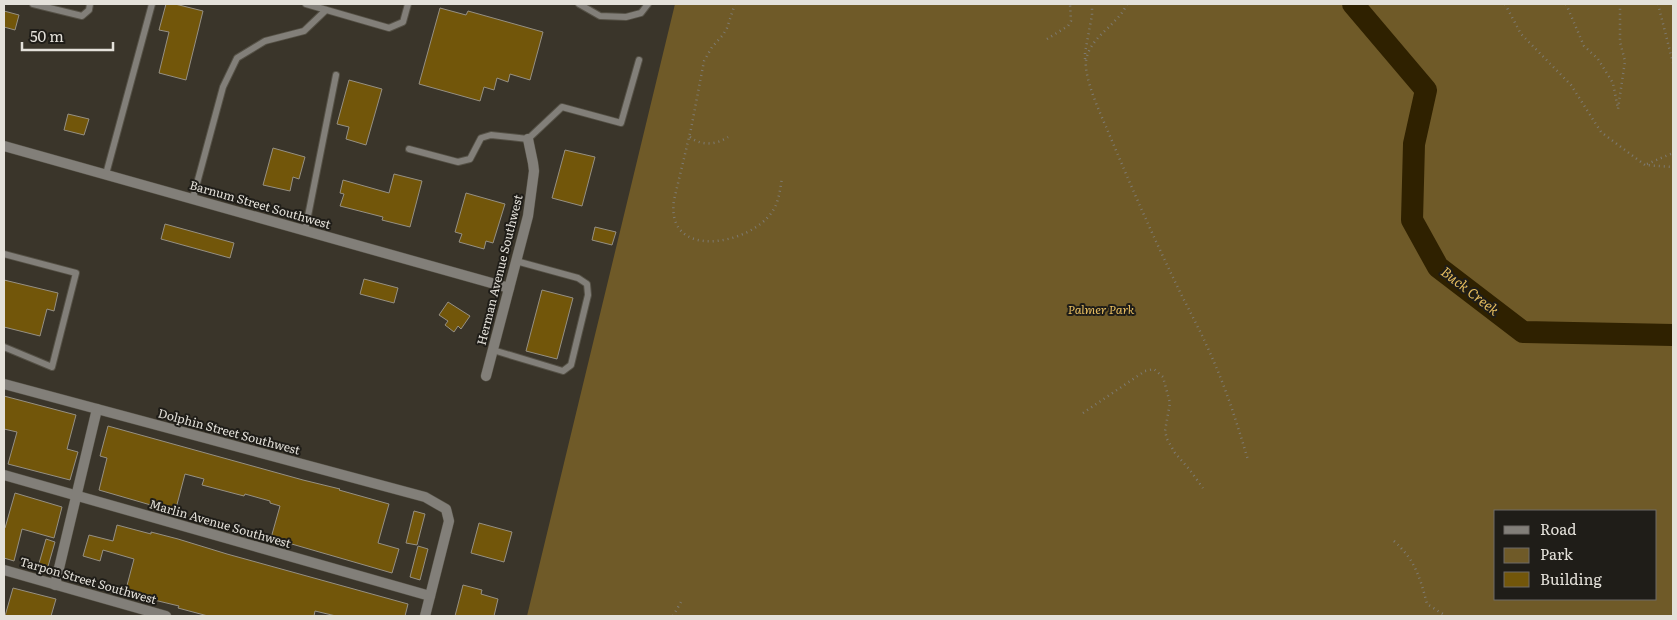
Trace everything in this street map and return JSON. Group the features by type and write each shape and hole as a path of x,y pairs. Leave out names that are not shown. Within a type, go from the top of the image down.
{"street":[{"name":"Herman Avenue Southwest","path":"486,376 528,216 533,163 528,139"},
{"name":"Barnum Street Southwest","path":"4,146 509,288"},
{"name":"Dolphin Street Southwest","path":"4,384 425,497 446,509 449,521 430,596"},
{"path":"55,585 97,409"},
{"name":"Marlin Avenue Southwest","path":"4,475 430,596"},
{"name":"Tarpon Street Southwest","path":"4,570 166,616"},
{"path":"425,616 430,596"}],"lane":[{"path":"33,4 82,16 88,10 90,4"},
{"path":"106,174 152,4"},
{"path":"306,4 389,28 403,22 408,4"},
{"path":"579,4 600,16 626,17 641,13 648,4"},
{"path":"193,198 223,87 238,58 265,41 304,31 326,10"},
{"path":"409,149 458,162 470,159 481,138 491,135 528,139 562,107 621,123 639,60"},
{"path":"305,231 336,75"},
{"path":"4,254 76,273 52,367 4,346"},
{"path":"493,350 563,371 571,365 588,294 587,284 578,278 516,261"}],"path":[{"path":"735,4 727,28 704,61 673,209 679,227 694,240 709,242 726,240 757,227 772,213 782,178"},
{"path":"1047,38 1071,23 1070,4"},
{"path":"1092,4 1085,53 1087,74 1098,107 1154,236 1220,375 1248,460"},
{"path":"1086,66 1086,58 1097,40 1121,16 1127,4"},
{"path":"1505,4 1521,34 1570,86 1601,132 1645,165 1673,168"},
{"path":"1566,4 1584,46 1598,58 1613,83 1618,109 1625,61 1620,42 1620,4"},
{"path":"1658,4 1673,63"},
{"path":"689,136 696,141 712,144 728,137"},
{"path":"1645,165 1673,153"},
{"path":"1084,413 1145,371 1154,369 1163,377 1170,404 1165,431 1167,439 1175,453 1203,488"},
{"path":"1394,541 1407,554 1415,566 1427,604 1446,616"},
{"path":"673,616 681,602"}],"green space":[{"name":"Palmer Park","path":"675,4 1673,4 1673,616 527,616"}],"building":[{"path":"166,4 175,4 203,11 186,80 159,73 169,32 159,30"},
{"path":"440,8 466,15 468,11 543,32 530,80 510,74 508,82 497,78 494,90 484,87 480,101 419,84"},
{"path":"4,11 19,15 15,30 4,27"},
{"path":"349,80 382,89 366,145 346,139 349,127 337,124"},
{"path":"68,114 89,119 84,135 64,130"},
{"path":"273,148 305,157 299,179 293,177 290,191 263,185"},
{"path":"565,150 595,157 582,206 552,198"},
{"path":"394,174 422,181 410,227 382,220 383,217 340,206 344,194 340,193 343,180 389,193"},
{"path":"466,193 505,204 493,243 486,241 484,249 459,242 462,234 455,232"},
{"path":"165,224 234,243 230,258 161,239"},
{"path":"595,227 616,232 612,245 592,240"},
{"path":"364,279 398,288 394,303 360,294"},
{"path":"4,280 58,293 54,311 47,309 40,336 4,327"},
{"path":"542,290 573,298 557,359 526,351"},
{"path":"448,302 470,316 461,329 458,326 454,332 445,325 448,321 439,315"},
{"path":"4,396 76,415 67,449 78,452 70,480 8,464 17,432 4,429"},
{"path":"108,426 389,504 378,543 399,549 392,573 271,538 280,506 245,494 244,496 202,485 204,479 185,474 175,512 99,490 107,458 100,456"},
{"path":"15,493 62,507 54,538 22,529 14,561 4,558 4,528"},
{"path":"414,511 425,514 417,545 406,543"},
{"path":"479,523 512,532 504,562 471,553"},
{"path":"117,525 178,539 408,604 405,616 336,616 315,611 314,616 208,616 178,608 179,606 125,593 134,559 103,550 100,561 83,556 89,535 113,541"},
{"path":"46,539 55,542 47,570 38,567"},
{"path":"418,546 428,549 420,580 410,577"},
{"path":"463,585 482,590 481,594 498,599 494,616 455,616"},
{"path":"13,588 56,599 51,616 5,616"}],"waterway":[{"name":"Buck Creek","path":"1353,4 1426,90 1414,144 1412,220 1438,267 1523,332 1673,335"}]}
